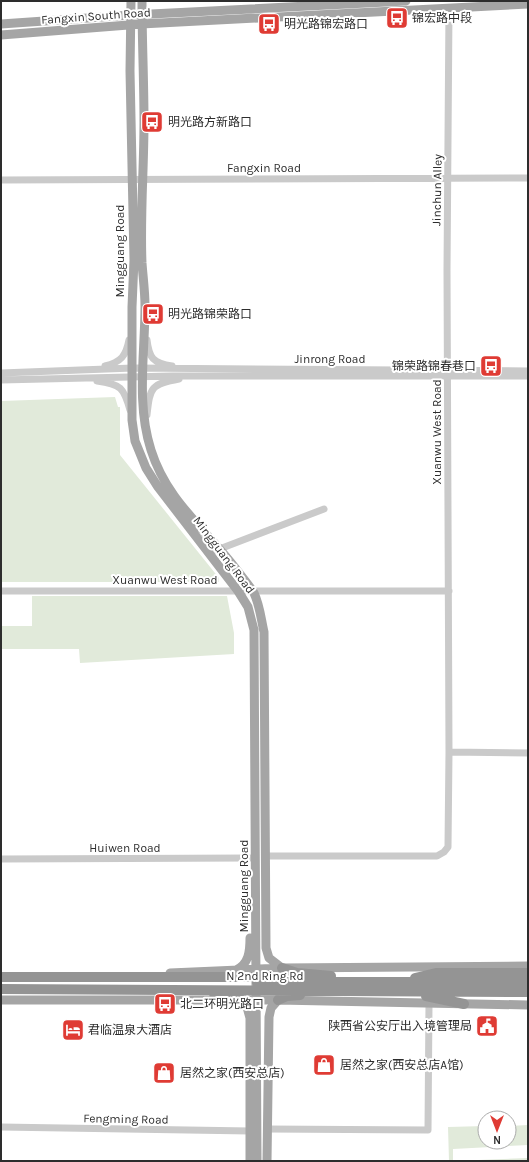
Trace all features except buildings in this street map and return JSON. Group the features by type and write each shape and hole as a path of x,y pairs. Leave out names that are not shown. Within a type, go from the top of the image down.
{"highway":[{"path":"1,994 371,994 436,973 470,966"},
{"path":"282,968 297,973 341,977 373,982"},
{"path":"190,977 214,976 235,970"},
{"path":"436,973 528,973"},
{"path":"1,977 341,977"},
{"path":"66,994 110,978"},
{"name":"N 2nd Ring Rd","path":"1,982 86,986 396,986 528,982"},
{"name":"N 2nd Ring Rd","path":"1,989 86,986 373,982 396,986 406,990 469,998 528,992"},
{"path":"31,989 50,994"},
{"path":"406,990 427,1000 469,998 528,999"},
{"path":"214,994 241,1000"},
{"path":"278,1000 287,996 308,994"}],"main road":[{"name":"Mingguang Road","path":"131,1 134,260 132,324 137,373 149,445 163,481 197,525 220,549 253,592 259,606 264,632 263,688 260,727 257,1161"},
{"name":"Mingguang Road","path":"142,1 141,24 144,69 142,262 145,326 137,373 132,420 138,450 151,478 167,501 238,591 248,607 254,630 254,683 260,727 262,1161"},
{"name":"Fangxin South Road","path":"1,24 142,14 406,1"},
{"name":"Fangxin South Road","path":"1,35 131,26 141,24 449,9 509,3 528,4"},
{"path":"235,970 243,965 250,949 250,716 254,683"},
{"path":"260,727 266,856 267,954 272,962 282,968"},
{"path":"1,973 167,973 282,968 528,966"},
{"path":"469,998 528,1005"},
{"path":"1,1000 427,1000"},
{"path":"241,1000 247,1007 250,1018 250,1161"},
{"path":"267,1161 269,1017 271,1008 278,1000"}],"street":[{"name":"Jinchun Alley","path":"448,373 449,9"},
{"name":"Fangxin Road","path":"1,180 528,178"},
{"path":"90,370 114,364 123,358 127,353 132,324"},
{"path":"145,326 148,352 155,361 197,373"},
{"path":"1,373 90,370 137,373"},
{"name":"Jinrong Road","path":"137,373 448,373 528,370"},
{"path":"1,380 73,378 137,373"},
{"path":"146,426 149,394 154,386 197,373"},
{"name":"Jinrong Road","path":"448,373 528,376"},
{"name":"Xuanwu West Road","path":"266,856 437,856 444,852 448,842 448,373"},
{"path":"73,378 107,382 120,387 126,395 132,420"},
{"path":"209,553 324,509"},
{"name":"Xuanwu West Road","path":"1,591 449,591"},
{"path":"449,752 528,753"},
{"name":"Huiwen Road","path":"1,859 250,858"},
{"path":"268,1130 428,1130 427,1000"},
{"name":"Fengming Road","path":"1,1127 250,1131"}],"green space":[{"path":"115,397 118,407 120,407 120,455 219,578 219,582 1,582 1,401"},
{"path":"32,596 227,596 234,633 234,654 80,663 79,649 1,649 1,626 32,626"},
{"path":"528,1125 528,1145 517,1146 517,1126"},
{"path":"477,1126 477,1148 453,1149 453,1161 449,1161 448,1127"},
{"path":"528,1158 528,1161 453,1161"}],"place":[{"name":"锦宏路中段","path":"397,18"},
{"name":"明光路锦宏路口","path":"269,24"},
{"name":"明光路方新路口","path":"152,122"},
{"name":"明光路锦荣路口","path":"153,314"},
{"name":"锦荣路锦春巷口","path":"491,366"},
{"name":"北二环明光路口","path":"165,1004"},
{"name":"陕西省公安厅出入境管理局","path":"487,1026"},
{"name":"君临温泉大酒店","path":"73,1030"},
{"name":"居然之家(西安总店A馆)","path":"324,1065"},
{"name":"居然之家(西安总店)","path":"164,1073"}]}
